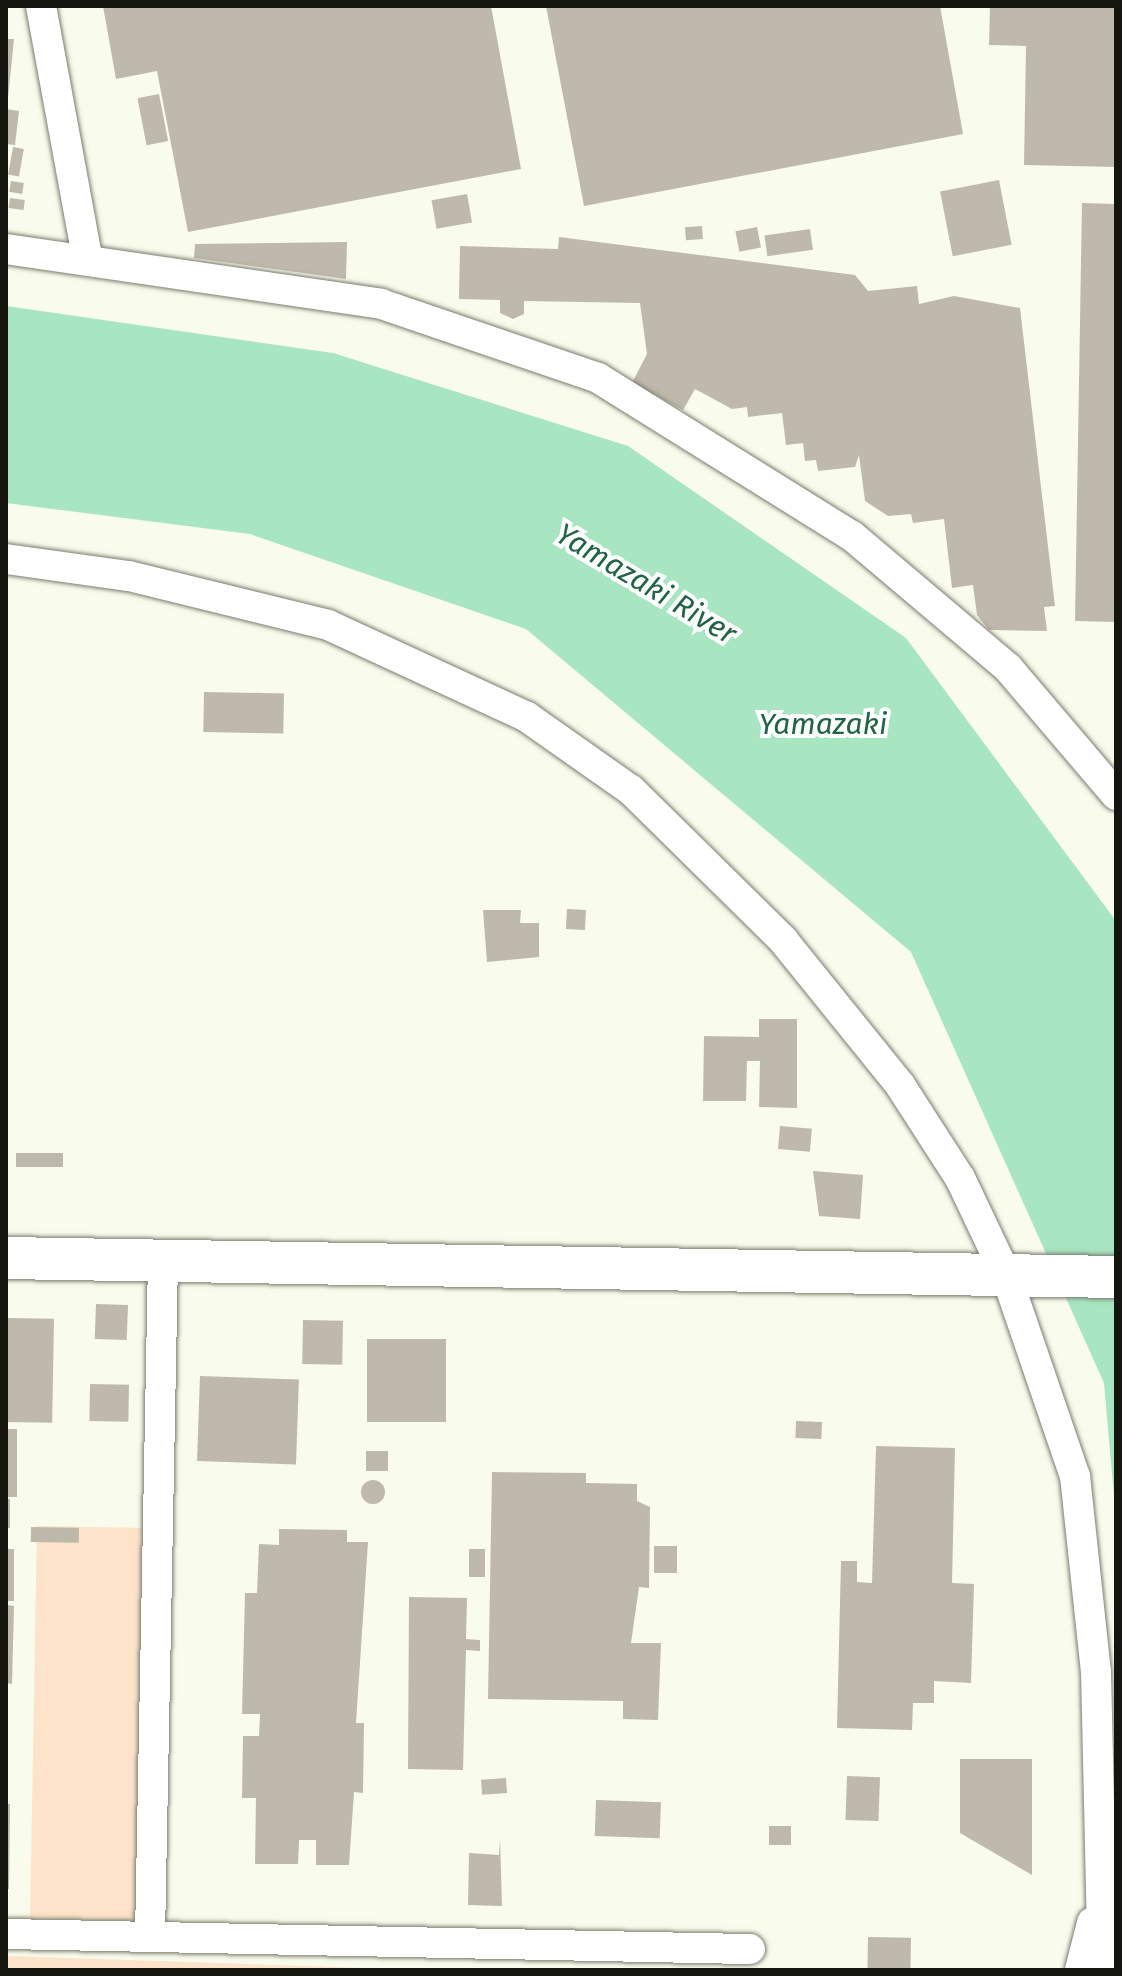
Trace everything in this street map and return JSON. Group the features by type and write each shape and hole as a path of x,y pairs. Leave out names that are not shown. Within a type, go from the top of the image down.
{"street":[{"path":"41,6 87,257"},
{"path":"6,249 87,257 381,304 598,378 852,536 1008,668 1116,795"},
{"path":"6,559 144,579 328,625 527,717 631,790 783,940 900,1085 960,1178 1016,1276 1075,1476 1096,1671 1103,1970"},
{"path":"6,1258 1116,1277"},
{"path":"150,1937 163,1260"},
{"path":"1080,1970 1103,1883"},
{"path":"6,1934 750,1949"}],"shaded area":[{"path":"37,1526 146,1528 139,1921 30,1919"},
{"path":"6,1956 426,1970 6,1970"}],"water":[{"name":"Yamazaki","path":"6,306 333,353 628,446 906,638 1116,921 1116,1519 1104,1383 911,952 526,629 250,534 6,503"}],"building":[{"path":"103,6 491,6 521,169 188,232 157,71 116,79"},
{"path":"546,6 940,6 963,134 584,206"},
{"path":"990,6 1116,6 1116,167 1024,165 1026,46 989,45"},
{"path":"6,39 14,39 8,98 6,98"},
{"path":"159,94 168,141 147,145 137,98"},
{"path":"6,109 19,111 15,145 6,144"},
{"path":"13,147 24,149 19,176 8,175"},
{"path":"999,180 1012,245 953,256 940,191"},
{"path":"11,181 24,183 22,194 9,192"},
{"path":"467,194 472,223 437,229 432,200"},
{"path":"10,198 25,200 23,210 9,208"},
{"path":"1082,203 1116,204 1116,622 1075,621"},
{"path":"702,226 703,239 686,240 685,227"},
{"path":"757,227 761,248 739,252 735,231"},
{"path":"810,229 813,250 767,256 764,235"},
{"path":"559,237 855,275 868,291 917,286 919,304 954,296 1020,308 1055,606 1044,607 1047,631 989,630 977,615 973,585 952,588 944,519 913,523 911,514 888,516 865,501 859,455 855,467 818,471 816,460 805,461 803,443 786,445 782,413 748,417 747,407 732,409 695,389 683,410 632,383 647,354 640,303 524,301 524,314 513,319 500,313 500,300 459,299 460,246 558,249"},
{"path":"347,242 346,279 194,258 195,244"},
{"path":"204,692 284,693 283,733 203,732"},
{"path":"567,909 586,910 585,930 566,929"},
{"path":"483,910 521,910 520,923 539,923 539,957 487,962"},
{"path":"759,1019 797,1019 797,1108 759,1107 760,1061 747,1061 746,1101 703,1101 704,1036 759,1037"},
{"path":"780,1126 812,1129 810,1152 778,1149"},
{"path":"16,1153 63,1153 63,1167 16,1167"},
{"path":"813,1171 863,1175 860,1219 819,1216"},
{"path":"96,1304 128,1305 127,1340 95,1339"},
{"path":"6,1318 54,1319 52,1423 6,1422"},
{"path":"303,1320 343,1321 342,1365 302,1364"},
{"path":"367,1339 446,1339 446,1422 367,1422"},
{"path":"200,1376 299,1379 296,1464 197,1461"},
{"path":"90,1384 129,1385 128,1422 89,1421"},
{"path":"796,1421 822,1422 821,1439 795,1438"},
{"path":"6,1429 17,1429 17,1497 6,1497"},
{"path":"876,1446 955,1448 952,1583 974,1584 971,1683 934,1681 934,1703 913,1703 912,1730 837,1728 841,1561 857,1561 857,1582 872,1583"},
{"path":"366,1451 388,1451 388,1471 366,1471"},
{"path":"492,1472 586,1473 586,1483 637,1484 637,1501 650,1507 649,1588 639,1587 631,1643 661,1643 658,1720 623,1719 623,1701 488,1699"},
{"path":"373,1480 384,1487 385,1492 378,1503 373,1504 362,1497 361,1492 368,1481"},
{"path":"6,1499 10,1499 10,1528 6,1528"},
{"path":"31,1527 79,1528 79,1543 31,1542"},
{"path":"279,1529 347,1530 347,1542 368,1542 356,1723 364,1723 363,1793 354,1792 349,1865 316,1865 316,1840 299,1840 298,1864 255,1864 256,1798 242,1798 243,1736 259,1736 260,1714 242,1714 245,1593 257,1593 259,1544 279,1545"},
{"path":"654,1546 677,1546 677,1573 654,1573"},
{"path":"6,1549 14,1549 14,1601 6,1601"},
{"path":"469,1549 485,1549 485,1577 469,1577"},
{"path":"409,1597 467,1598 466,1639 480,1640 480,1651 466,1650 463,1770 408,1769"},
{"path":"6,1605 14,1606 12,1684 6,1683"},
{"path":"960,1759 1032,1759 1032,1875 960,1833"},
{"path":"847,1776 880,1777 878,1821 845,1820"},
{"path":"506,1778 507,1793 482,1795 481,1780"},
{"path":"596,1800 661,1802 660,1838 595,1836"},
{"path":"6,1804 10,1804 9,1889 6,1889"},
{"path":"769,1826 791,1826 791,1845 769,1845"},
{"path":"500,1838 502,1906 468,1905 469,1853 499,1855"},
{"path":"868,1937 911,1938 910,1970 867,1970"}],"water label":[{"name":"Yamazaki River","path":"646,584"}]}
